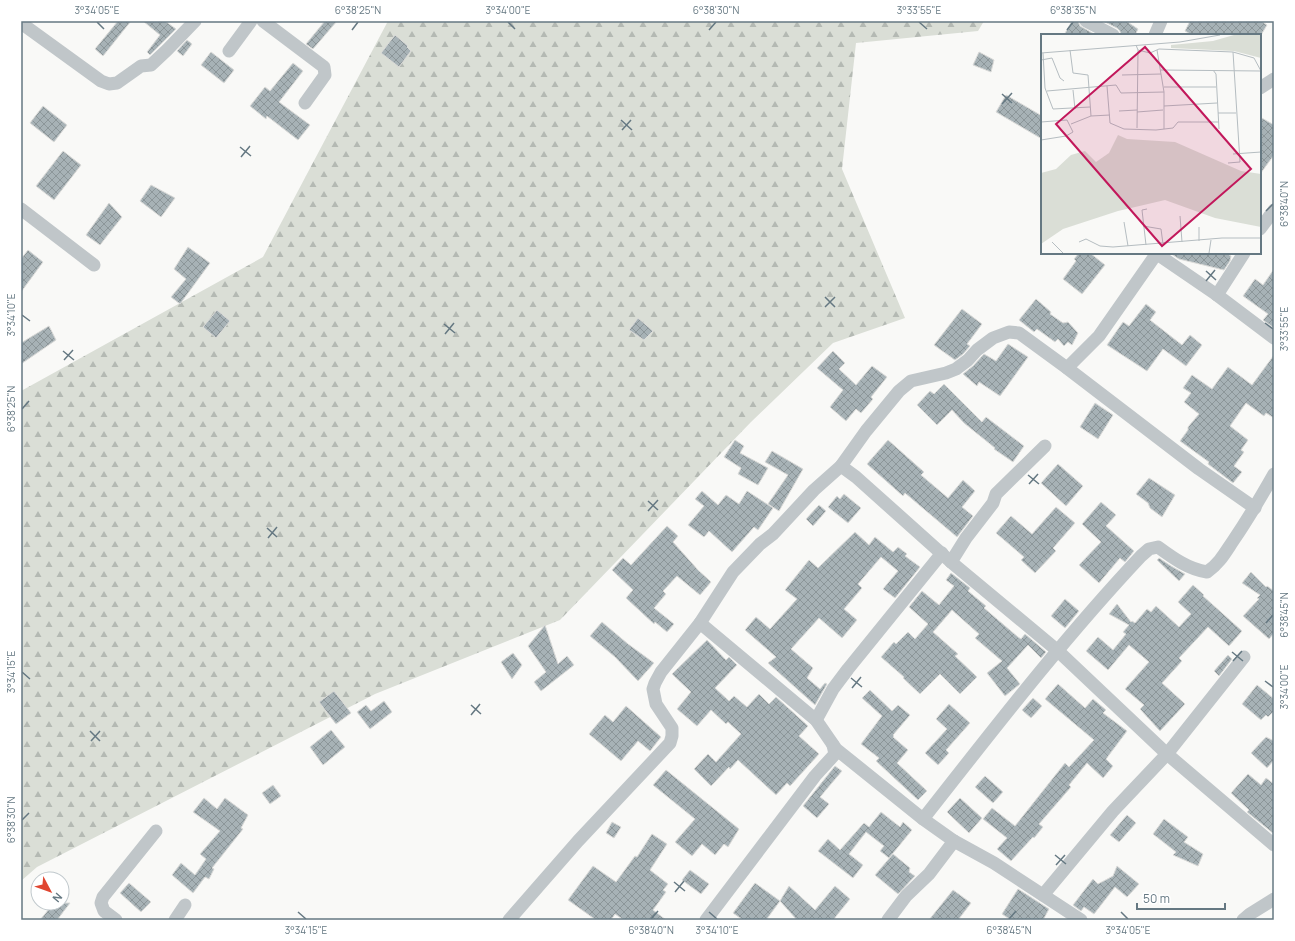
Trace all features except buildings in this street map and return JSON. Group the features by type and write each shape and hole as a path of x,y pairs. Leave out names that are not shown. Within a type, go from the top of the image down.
{"street":[{"path":"21,23 101,81 109,84 117,83 141,66 151,65 195,21"},
{"path":"229,51 251,21"},
{"path":"263,21 324,67 325,75 305,103"},
{"path":"1086,21 1111,34"},
{"path":"1155,34 1161,21"},
{"path":"1261,87 1274,78"},
{"path":"21,209 94,265"},
{"path":"1261,228 1274,210"},
{"path":"1067,368 1098,336 1156,254"},
{"path":"1158,254 1274,338"},
{"path":"1217,296 1243,254"},
{"path":"509,920 578,841 670,743 672,728 656,704 653,689 655,683 661,672 700,623 733,572 760,544 773,534 814,490 841,466 886,406 899,391 911,381 946,374 956,369 968,360 977,350 998,336 1009,332 1019,333 1199,469 1255,508"},
{"path":"816,720 833,689 848,669 947,557 966,538 993,503 996,494 1045,446"},
{"path":"841,466 856,477 947,557 1058,651 1167,754 1274,845"},
{"path":"923,820 1007,712 1140,556 1149,549 1158,547 1186,565 1196,570 1207,572 1215,567 1255,508 1274,474"},
{"path":"700,623 816,720 836,749 867,776 923,820 954,841 994,863 1042,895 1072,918"},
{"path":"1042,895 1114,811 1167,754 1244,656"},
{"path":"706,920 815,776 835,754 833,745"},
{"path":"116,920 104,911 101,903 103,897 156,832"},
{"path":"888,920 906,896 929,874 954,841"},
{"path":"1243,920 1274,899"},
{"path":"175,920 185,906"}],"green space":[{"path":"388,21 984,21 978,31 856,43 842,169 905,318 833,343 751,422 560,620 375,694 37,867 32,871 30,871 30,873 21,881 21,391 263,257"}]}
